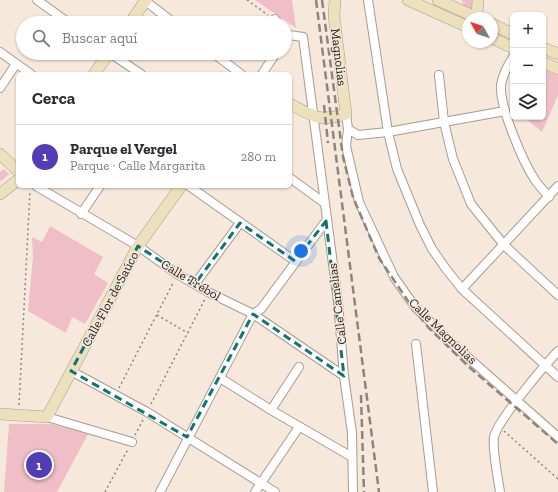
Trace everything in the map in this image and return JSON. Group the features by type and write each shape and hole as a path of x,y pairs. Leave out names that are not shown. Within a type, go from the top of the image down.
{"street":[{"path":"37,0 59,16"},
{"path":"135,16 145,0 165,16"},
{"name":"Magnolias","path":"335,0 334,16 346,114"},
{"path":"368,0 388,132 397,169 420,225 435,254 462,289 558,377"},
{"path":"408,0 462,24"},
{"path":"438,0 457,4 469,12"},
{"path":"478,0 478,12"},
{"path":"453,20 457,4"},
{"path":"498,27 510,33"},
{"name":"Calle Camelias","path":"292,36 302,37 323,202 338,302 344,376 350,409 353,492"},
{"path":"498,41 510,47"},
{"path":"546,49 558,54"},
{"path":"0,52 28,72"},
{"path":"96,72 105,60"},
{"path":"120,60 138,72"},
{"path":"222,60 238,72"},
{"path":"263,72 271,60"},
{"path":"510,62 504,72 501,87 505,111 520,153 535,180 549,197"},
{"path":"546,63 558,69"},
{"path":"0,88 16,64"},
{"path":"439,75 444,122 453,159 471,204 504,246 558,295"},
{"path":"292,105 313,117 331,118 346,114"},
{"path":"348,130 358,135 388,132 505,111"},
{"name":"Calle Magnolias","path":"346,114 348,130 346,146 359,202 394,277 416,308 454,345 558,437"},
{"path":"0,154 16,169"},
{"path":"292,179 323,202"},
{"path":"0,194 16,182"},
{"path":"462,289 504,246 558,186"},
{"name":"Calle Trébol","path":"39,188 81,214 138,246 177,274 208,292 253,314 344,376"},
{"path":"81,214 99,188"},
{"name":"Calle Flor de Saúco","path":"47,417 138,246 180,188"},
{"path":"192,188 295,262"},
{"path":"164,490 187,437 253,314 261,309 326,220"},
{"path":"195,284 240,223"},
{"path":"416,344 433,492"},
{"path":"500,492 494,438 499,427 517,401 558,351"},
{"path":"271,410 299,367"},
{"path":"71,371 147,412 275,492"},
{"path":"220,378 299,427 352,456"},
{"path":"0,414 47,417 132,442"},
{"path":"255,492 299,427"}],"path":[{"path":"247,0 270,16"},
{"path":"18,415 30,188"},
{"path":"115,394 177,274"},
{"path":"104,492 132,442 208,292"},
{"path":"157,315 188,333"},
{"path":"499,427 558,479"}],"highlighted area":[{"path":"326,221 344,376 253,314 187,437 71,371 138,246 195,284 240,223 295,261"}],"shaded area":[{"path":"255,0 292,0 296,28 292,25 292,16 278,16"},
{"path":"462,0 475,0 474,7 469,10 464,8"},
{"path":"546,70 558,76 558,95 542,132 528,120 546,120"},
{"path":"4,169 9,174 0,182 0,172"},
{"path":"50,226 103,257 94,274 108,283 85,324 72,317 66,333 28,311 33,257 32,237 42,242"},
{"path":"9,424 52,424 88,434 57,492 4,492"}],"railway":[{"path":"316,0 379,492"},
{"path":"322,0 343,157 353,197 379,258 412,307 428,327 469,367 558,444"},
{"path":"324,105 328,143"},
{"path":"361,395 364,492"}],"place":[{"name":"Parque el Vergel","path":"39,465"}]}
